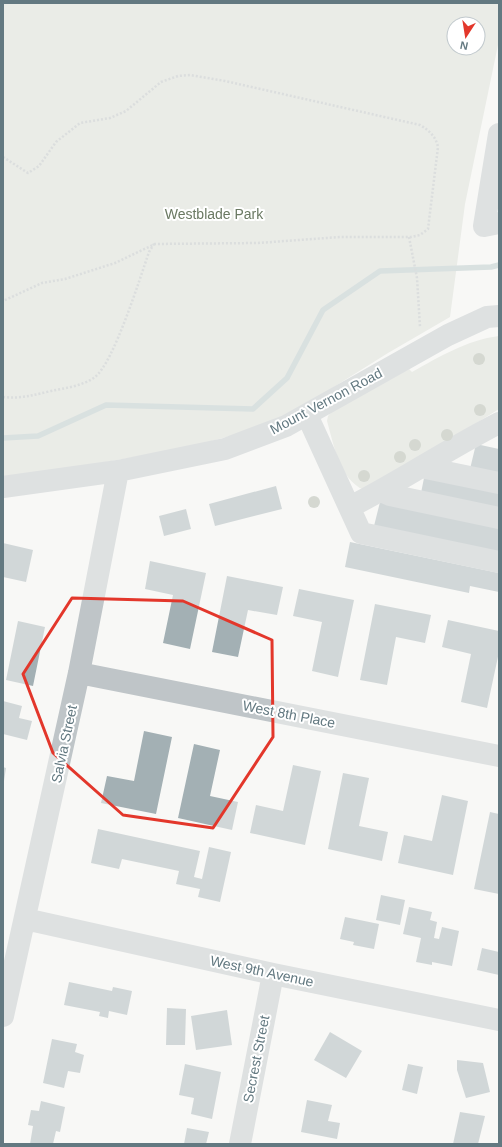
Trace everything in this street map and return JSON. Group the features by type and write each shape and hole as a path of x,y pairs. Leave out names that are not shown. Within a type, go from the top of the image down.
{"street":[{"path":"491,224 499,134"},
{"name":"Mount Vernon Road","path":"3,488 118,471 225,449 286,426 448,335 487,317 499,316"},
{"path":"307,415 361,533 499,562"},
{"path":"350,507 381,491 479,433 499,423"},
{"path":"479,433 499,441"},
{"path":"421,467 499,483"},
{"name":"Salvia Street","path":"3,1016 79,673 118,471"},
{"path":"381,491 499,518"},
{"name":"West 8th Place","path":"79,673 499,756"},
{"name":"West 9th Avenue","path":"25,919 273,974 499,1020"},
{"name":"Secrest Street","path":"240,1144 273,974"}],"path":[{"path":"3,157 28,173 39,166 56,142 66,132 80,123 110,118 126,111 161,82 178,76 190,75 225,81 420,125 428,130 437,140 438,147 428,229 420,235 409,238 340,237 258,243 155,244 115,263 65,279 42,283 3,301"},
{"path":"409,238 417,278 420,327"},
{"path":"3,397 19,398 61,389 95,377 103,367 124,324 147,258 155,244"}],"highlighted area":[{"path":"72,598 183,601 272,640 273,737 213,828 123,815 53,753 23,674"}],"green space":[{"name":"Westblade Park","path":"3,3 499,3 499,40 465,204 450,317 288,414 241,433 186,448 3,480"},
{"path":"499,336 499,409 390,477 364,490 349,478 343,470 335,450 327,421 328,416 333,410 409,369 412,372 465,345"}],"building":[{"path":"476,444 499,449 499,475 470,469"},
{"path":"424,478 499,493 499,509 421,493"},
{"path":"276,486 282,509 215,526 209,504"},
{"path":"380,502 499,528 499,553 374,526"},
{"path":"186,509 191,529 164,536 159,516"},
{"path":"350,542 499,573 499,592 470,586 469,593 345,567"},
{"path":"3,543 33,550 26,582 3,577"},
{"path":"150,561 206,573 190,649 163,643 173,595 145,589"},
{"path":"227,576 283,587 277,615 248,610 238,657 212,652"},
{"path":"299,589 354,600 338,677 312,671 322,622 293,616"},
{"path":"375,604 431,615 425,643 396,637 387,685 360,680"},
{"path":"448,620 499,631 499,652 487,708 461,702 471,654 442,647"},
{"path":"18,621 45,627 33,686 6,680"},
{"path":"3,701 22,706 19,718 32,721 27,740 3,734"},
{"path":"144,731 172,737 156,814 101,803 107,776 134,781"},
{"path":"194,744 220,750 210,796 238,802 232,830 178,818"},
{"path":"293,765 321,771 305,845 250,833 256,805 283,811"},
{"path":"3,767 6,768 4,781 3,780"},
{"path":"343,773 369,778 359,826 388,832 382,861 328,849"},
{"path":"442,795 468,801 453,875 398,863 404,835 432,841"},
{"path":"490,812 499,814 499,894 474,889"},
{"path":"98,829 200,851 194,877 202,879 209,847 231,852 220,902 198,897 200,889 176,884 179,871 122,859 119,869 91,863"},
{"path":"381,895 405,900 400,925 376,920"},
{"path":"409,907 432,912 430,920 437,922 434,938 439,939 442,927 459,931 452,966 432,962 432,965 416,962 421,938 403,934"},
{"path":"345,917 379,924 374,949 353,945 354,942 340,939"},
{"path":"482,948 499,952 499,975 477,970"},
{"path":"69,982 112,991 113,987 132,991 127,1015 109,1011 108,1018 99,1016 100,1012 64,1005"},
{"path":"167,1008 186,1009 185,1045 166,1045"},
{"path":"227,1010 232,1045 196,1050 191,1016"},
{"path":"330,1032 362,1051 346,1078 314,1060"},
{"path":"52,1039 77,1044 75,1052 84,1055 80,1073 68,1071 64,1088 43,1083"},
{"path":"457,1060 483,1063 490,1092 466,1098 457,1070"},
{"path":"185,1064 221,1072 212,1119 191,1114 194,1098 179,1095"},
{"path":"408,1064 423,1067 417,1094 402,1090"},
{"path":"307,1100 332,1105 328,1121 340,1123 337,1139 301,1132"},
{"path":"41,1101 65,1107 60,1132 56,1131 53,1144 30,1144 33,1126 28,1125 31,1110 39,1111"},
{"path":"460,1112 485,1116 478,1144 453,1144"},
{"path":"187,1128 209,1132 206,1144 184,1144"}],"waterway":[{"path":"3,438 38,436 106,405 253,409 287,378 323,310 380,271 491,267 499,265"}]}
